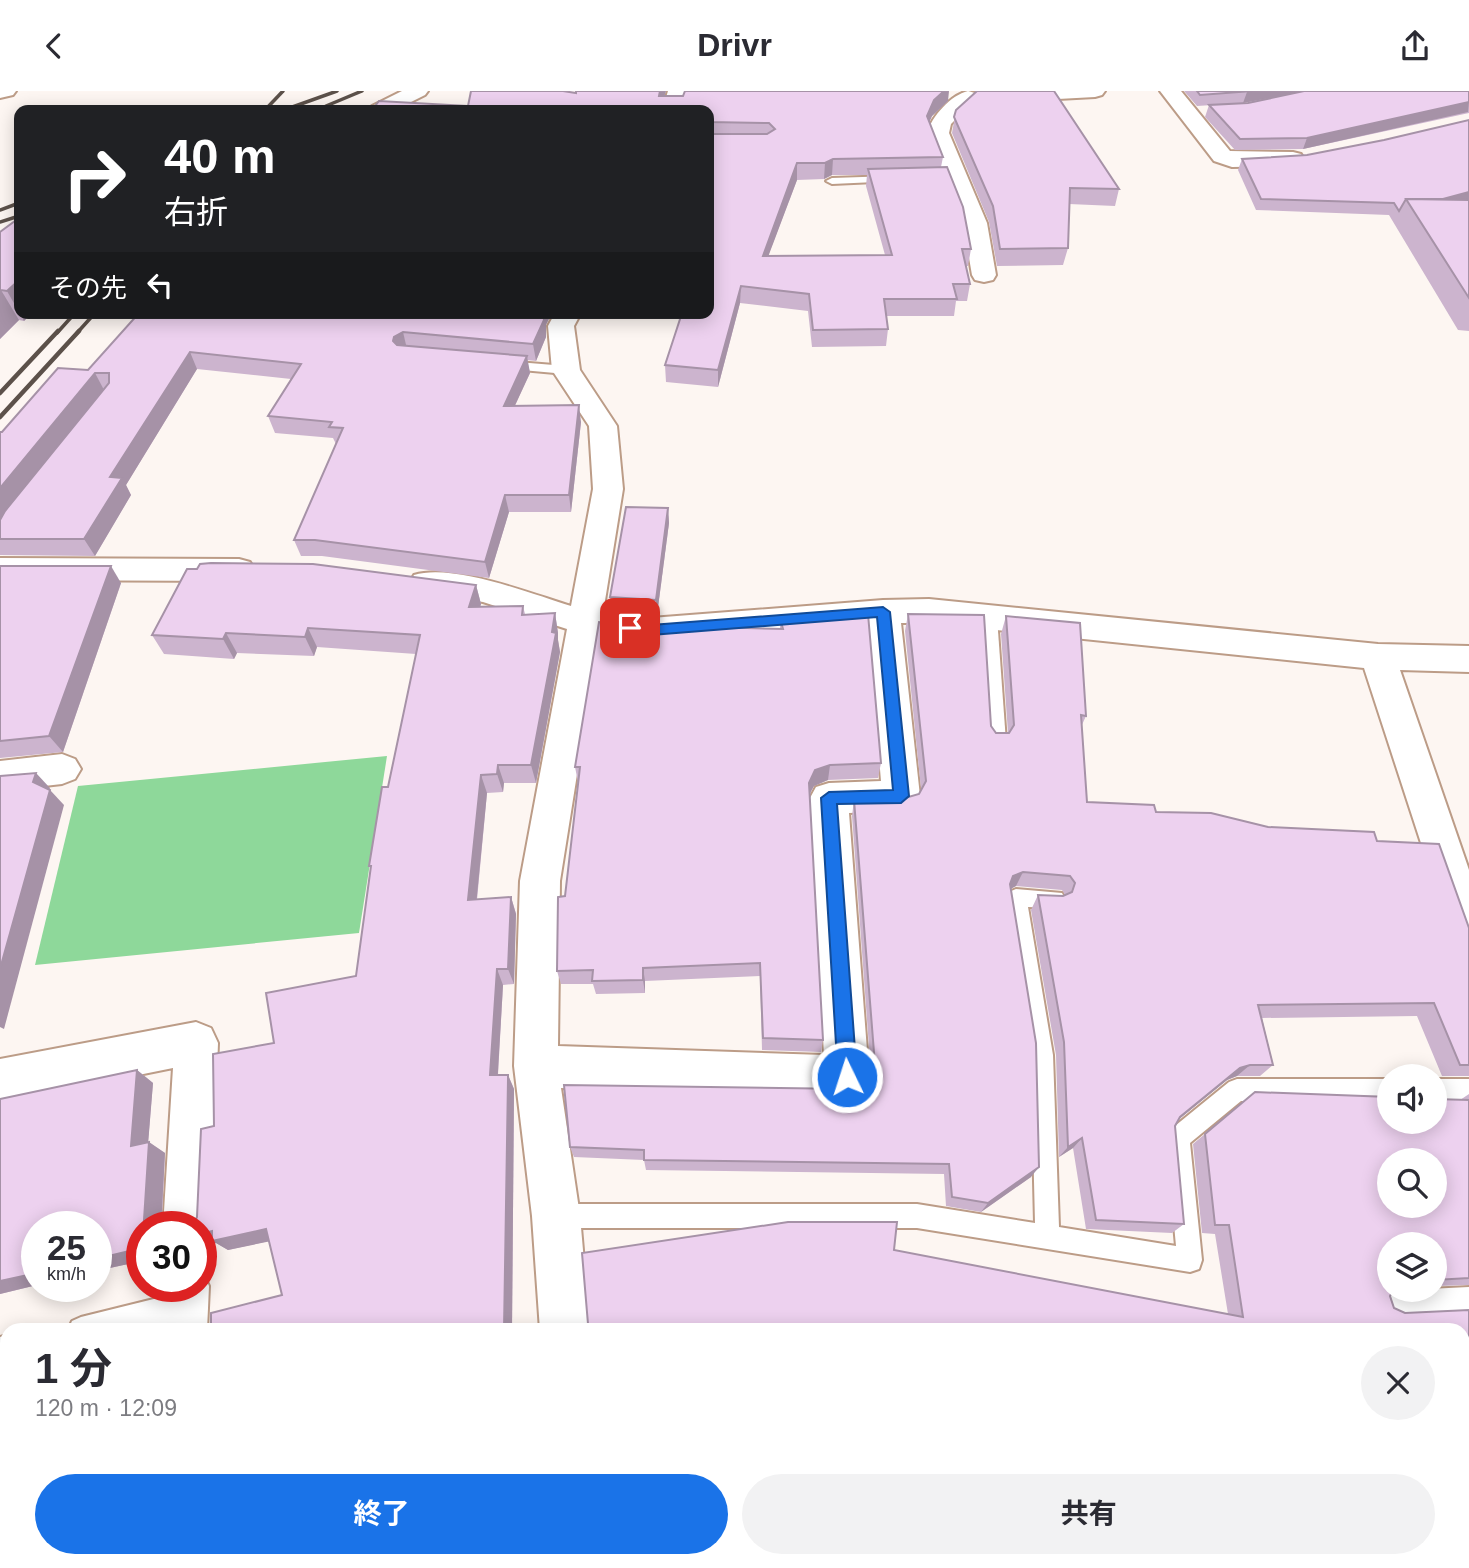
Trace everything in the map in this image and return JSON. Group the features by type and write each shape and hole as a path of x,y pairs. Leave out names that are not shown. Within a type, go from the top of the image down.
{"street":[{"path":"0,92 6,91"},
{"path":"389,105 418,91"},
{"path":"984,275 975,223 950,178 938,132 957,95 1095,91"},
{"path":"1170,91 1193,112 1222,156 1233,160 1314,157"},
{"path":"564,1323 556,1216 536,1066 540,881 587,623 608,489 603,426 566,370 561,326 565,319"},
{"path":"0,569 268,570"},
{"path":"390,579 485,591 587,623 651,630 883,612 929,611 1378,657 1469,659"},
{"path":"536,1066 847,1077 829,798 901,796 883,612"},
{"path":"1378,657 1469,929"},
{"path":"0,776 62,769"},
{"path":"0,1081 197,1043 188,1211"}],"lane":[{"path":"832,181 902,179"},
{"path":"486,363 566,370"},
{"path":"989,617 997,742"},
{"path":"1047,1235 1042,1055 1016,898 1055,899"},
{"path":"556,1216 917,1216 1047,1235 1190,1261 1178,1138 1237,1090 1377,1090"},
{"path":"1447,1090 1469,1090"},
{"path":"1387,1304 1469,1300"},
{"path":"111,1323 183,1307"}],"green space":[{"path":"387,756 359,933 35,965 78,786"}],"building":[{"path":"471,91 660,91 659,96 683,96 685,91 944,91 934,100 927,116 943,157 833,159 825,163 797,163 763,256 892,255 868,169 947,167 963,207 971,249 962,249 970,284 953,284 957,299 884,299 888,329 813,330 809,294 741,286 718,370 665,365 680,319 714,319 714,134 767,134 775,129 769,123 714,122 714,105 468,105"},
{"path":"977,91 1054,91 1119,189 1070,188 1068,248 1000,249 993,206 954,117 956,110"},
{"path":"1197,91 1252,91 1200,95"},
{"path":"1304,91 1469,91 1469,102 1307,138 1240,139 1209,105 1248,103"},
{"path":"379,101 450,105 376,105"},
{"path":"1469,120 1469,192 1443,199 1406,199 1399,211 1394,203 1261,199 1242,159 1307,155"},
{"path":"1406,199 1469,200 1469,298"},
{"path":"14,222 14,285 7,291 0,291 0,232"},
{"path":"134,319 544,319 533,344 403,332 394,337 393,341 397,345 527,356 504,406 579,405 569,495 505,495 485,562 315,540 294,540 343,428 329,427 332,422 268,416 301,364 190,352 110,477 122,478 84,539 0,539 0,520 5,511 109,383 109,373 95,373 0,488 0,432 58,368 88,370"},
{"path":"626,507 668,508 656,600 610,597"},
{"path":"211,563 313,564 476,585 469,607 523,606 522,615 555,613 552,632 556,633 531,765 498,765 497,774 481,775 468,900 511,897 508,969 497,969 490,1075 508,1075 504,1323 211,1323 211,1313 282,1295 266,1229 217,1240 217,1211 197,1211 201,1129 214,1126 213,1054 274,1043 266,993 356,976 369,866 382,787 388,787 420,635 308,628 305,637 226,633 223,639 152,635 187,569 197,569 200,564"},
{"path":"0,566 111,566 49,736 0,741"},
{"path":"855,612 868,614 881,763 830,765 815,770 809,783 823,1040 763,1038 760,963 643,968 643,980 592,981 593,970 557,971 558,897 565,896 580,767 575,767 599,622 649,628 679,626 783,629 780,618"},
{"path":"908,614 984,615 991,726 996,733 1009,733 1014,725 1006,616 1080,623 1086,716 1081,715 1087,802 1154,805 1156,812 1211,813 1268,827 1374,832 1377,841 1439,844 1469,928 1469,1065 1460,1065 1434,1003 1258,1005 1273,1065 1240,1068 1180,1117 1175,1126 1184,1224 1096,1220 1082,1138 1068,1147 1064,1042 1038,895 1063,896 1072,892 1075,883 1070,876 1023,872 1013,876 1010,884 1036,1043 1039,1167 988,1203 952,1197 949,1164 644,1160 644,1150 570,1147 564,1085 850,1089 867,1083 875,1065 854,800 905,798 919,794 926,781"},
{"path":"36,773 33,782 50,790 0,969 0,776"},
{"path":"137,1070 131,1146 149,1142 145,1211 126,1211 126,1252 112,1255 112,1211 21,1211 21,1276 0,1281 0,1099"},
{"path":"1255,1092 1377,1097 1377,1134 1447,1134 1447,1099 1469,1100 1469,1278 1447,1279 1447,1232 1377,1232 1377,1302 1392,1302 1394,1308 1405,1313 1469,1310 1469,1323 588,1323 582,1253 788,1222 897,1222 894,1250 1243,1317 1229,1225 1215,1225 1205,1134"}],"railway":[{"path":"270,105 283,91"},
{"path":"298,105 337,91"},
{"path":"328,105 362,91"},
{"path":"0,210 14,205"},
{"path":"0,222 14,218"},
{"path":"57,333 70,319"},
{"path":"77,333 90,319"},
{"path":"0,393 58,331"},
{"path":"0,417 79,331"}],"route":[{"path":"630,628 651,630 883,612 901,796 829,798 847,1077"}]}
